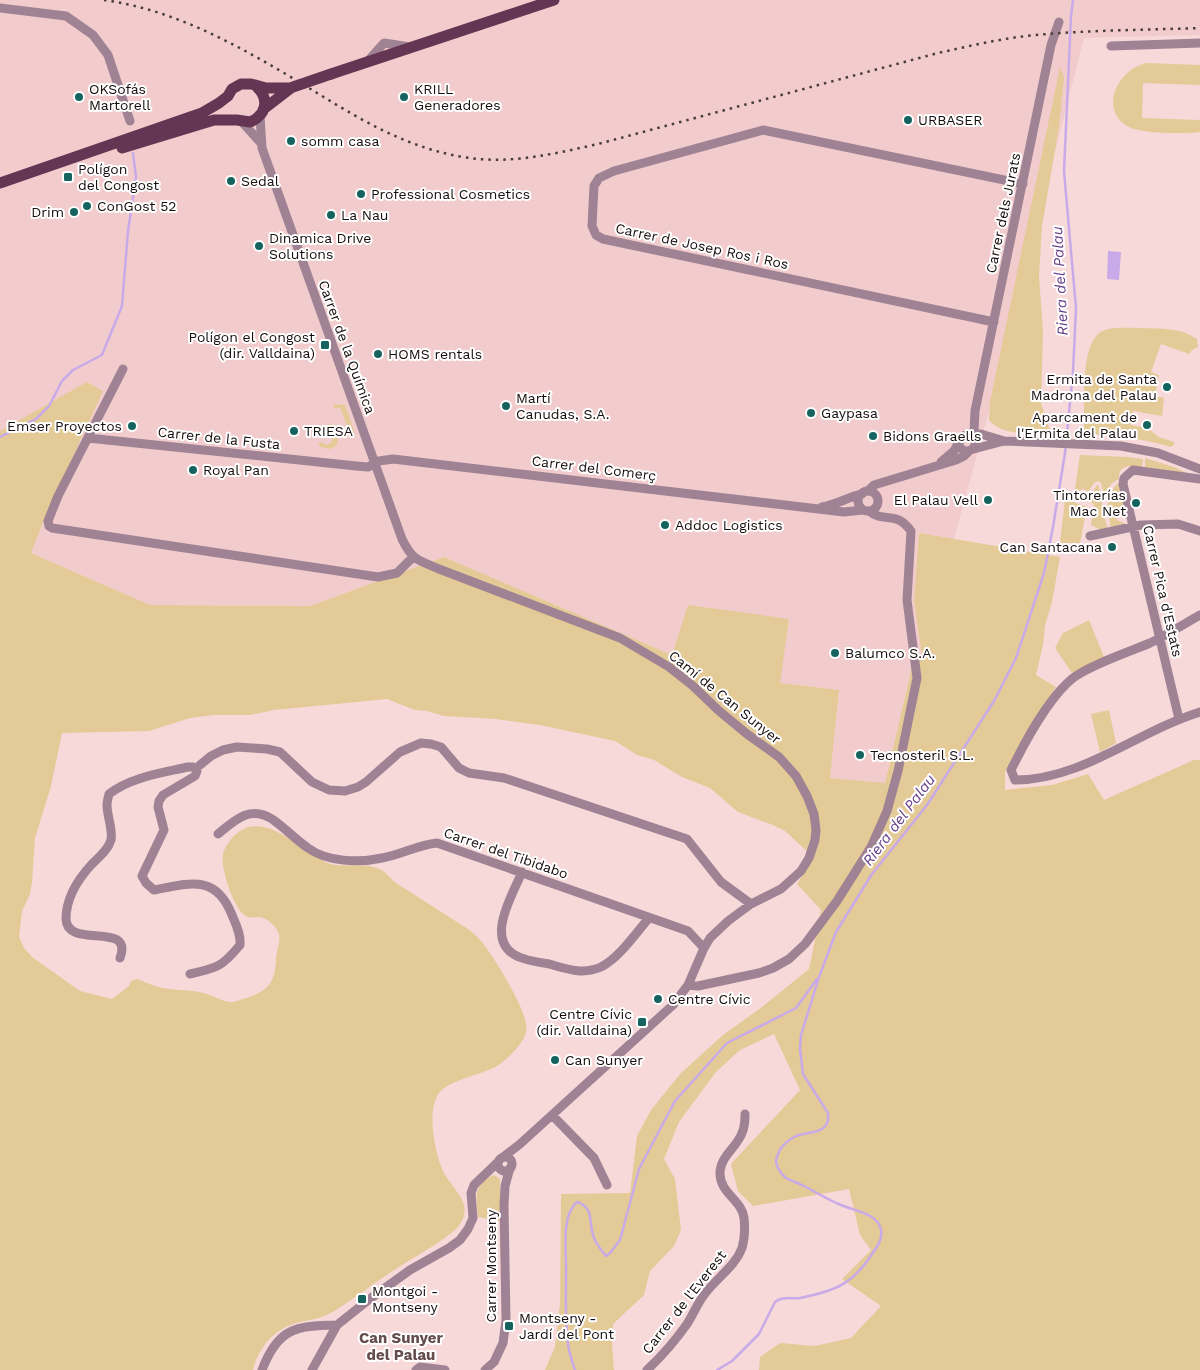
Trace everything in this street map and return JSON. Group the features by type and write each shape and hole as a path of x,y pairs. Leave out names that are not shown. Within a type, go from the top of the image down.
{"main road":[{"path":"0,183 132,142 214,120 250,122 291,88 549,1"},
{"path":"0,189 112,151 202,113 228,96 232,89 241,84 250,84 258,87 291,88"},
{"path":"258,87 265,97 262,112"},
{"path":"228,96 230,112 240,121"}],"street":[{"path":"0,8 66,16 93,35 108,55 130,121"},
{"name":"Carrer dels Jurats","path":"969,437 1051,45 1059,22"},
{"path":"1111,46 1200,43"},
{"name":"Carrer de la Química","path":"262,112 261,143 287,220 402,539 413,557"},
{"name":"Carrer de la Química","path":"240,121 261,143"},
{"name":"Carrer de Josep Ros i Ros","path":"994,322 603,238 596,235 592,226 594,186 599,178 614,171 763,130 1023,184"},
{"path":"123,369 58,496 48,521 48,526 378,578 397,573 413,557"},
{"name":"Carrer dels Jurats","path":"969,437 974,423 975,411"},
{"path":"969,437 962,449 970,450 1004,441"},
{"path":"969,437 1004,441 1120,446 1158,452 1200,469"},
{"path":"869,501 888,481 964,456 976,445 975,440 969,437"},
{"path":"935,467 969,437"},
{"name":"Carrer de la Fusta","path":"88,438 356,466 368,467 375,462"},
{"name":"Carrer del Comerç","path":"375,462 393,459 844,512 869,501"},
{"name":"Carrer Pica d'Estats","path":"1178,719 1124,478 1133,470 1200,479"},
{"name":"Carrer del Comerç","path":"810,508 829,506 847,498 869,501"},
{"name":"Carrer del Comerç","path":"688,986 698,986 760,973 789,959 805,944 865,860 883,820 898,772 917,678 907,600 911,531 905,523 897,518 881,517 874,514 869,501"},
{"path":"1090,536 1141,525 1178,524 1200,531"},
{"name":"Camí de Can Sunyer","path":"413,557 620,638 669,667 747,734 779,757 796,776 807,796 814,814 816,840 810,858 801,871 781,889 751,904"},
{"path":"1200,615 1160,638 1074,677 1058,692 1016,760 1011,770 1013,777 1015,780 1032,780 1086,764 1151,731 1200,712"},
{"path":"120,958 122,945 116,939 107,936 81,935 72,931 67,924 66,916 70,897 80,879 103,854 111,839 107,805 109,794 119,786 154,774 197,767 211,756 223,750 237,747 280,752 312,782 329,790 345,791 366,782 400,752 421,744 441,747 459,768 469,773 504,778 687,839 721,882 751,904 728,921 710,938 688,986 673,1005 520,1144 500,1159 474,1185 471,1193 473,1218 460,1240 402,1276 337,1325 312,1370"},
{"path":"190,974 215,969 230,958 240,945 238,931 228,904 216,890 206,886 182,885 154,890 146,883 142,876 164,830 158,807 159,800 163,795 195,776 197,767"},
{"name":"Carrer del Tibidabo","path":"218,834 238,817 259,814 266,815 272,819 308,849 335,859 381,859 424,844 437,843 688,931 704,948"},
{"path":"522,872 501,921 506,947 519,957 587,972 603,966 621,951 649,918"},
{"name":"Carrer de l'Everest","path":"647,1370 671,1346 704,1294 734,1263 742,1248 745,1232 744,1214 726,1192 721,1180 720,1170 725,1158 743,1131 745,1114"},
{"path":"552,1115 594,1158 607,1185"},
{"path":"485,1174 508,1167 520,1144"},
{"path":"500,1159 508,1158 508,1167"},
{"name":"Carrer Montseny","path":"485,1370 494,1362 503,1343 506,1320 505,1186 508,1167"},
{"path":"262,1370 276,1343 287,1332 314,1326 337,1325"},
{"path":"416,1370 420,1367 445,1370"}],"shaded area":[{"path":"0,0 1200,0 1200,35 1084,38 994,392 954,539 919,533 914,600 922,657 911,671 885,783 830,778 839,690 779,683 789,619 672,655 444,557 310,606 150,605 31,553 47,513 0,431"},
{"path":"1147,63 1200,65 1200,85 1143,83 1142,118 1200,120 1200,132 1141,131 1127,126 1118,118 1114,109 1113,99 1121,80 1137,66"},
{"path":"1060,67 1064,77 1059,127 1042,226 1039,276 1043,332 1041,403 1048,426 1052,432 1010,432 989,420 990,402"},
{"path":"1108,251 1121,252 1119,280 1107,279"},
{"path":"1140,328 1183,332 1197,339 1198,347 1189,354 1161,344 1151,372 1159,375 1155,396 1164,398 1162,416 1133,411 1131,425 1147,428 1159,437 1174,442 1174,445 1171,447 1138,439 1084,433 1085,376 1090,346 1096,336 1105,330"},
{"path":"87,382 103,391 47,513 31,553 150,605 310,606 444,557 672,655 688,605 789,619 780,683 839,690 830,778 885,783 911,671 922,657 914,600 919,533 1060,557 1036,675 1056,687 1005,772 1005,790 1052,785 1088,774 1104,800 1194,760 1200,760 1200,1370 759,1370 760,1357 780,1343 815,1346 851,1338 881,1306 842,1279 871,1250 860,1235 849,1189 753,1206 738,1191 731,1164 800,1090 774,1034 740,1050 716,1072 679,1122 664,1159 675,1179 681,1230 674,1246 650,1271 644,1295 613,1324 614,1370 545,1370 555,1347 560,1304 561,1194 630,1193 637,1136 651,1110 681,1073 723,1035 762,1007 809,969 821,910 797,884 814,858 785,831 738,812 710,788 682,777 654,760 637,755 615,741 540,725 496,719 444,716 415,710 387,699 274,710 250,715 214,715 190,718 149,731 62,733 51,786 35,838 32,882 30,894 22,911 19,937 24,948 32,957 80,991 112,999 129,986 131,981 137,979 162,988 200,992 232,1002 258,993 268,986 274,976 279,943 279,934 276,928 263,918 248,917 243,914 231,893 225,877 223,856 228,843 233,837 244,829 256,826 269,828 327,863 366,866 382,870 396,883 479,938 510,986 523,1013 526,1024 525,1036 505,1060 491,1069 449,1085 439,1093 435,1101 432,1121 435,1145 444,1173 464,1205 464,1214 461,1222 446,1237 393,1270 336,1310 318,1318 292,1324 275,1334 262,1349 256,1359 253,1370 0,1370 0,431"},
{"path":"333,404 345,405 355,433 350,435 340,407 335,409"},
{"path":"332,423 338,440 337,445 331,449 321,447 318,445 321,442 327,445 332,442 328,425"},
{"path":"1080,455 1143,459 1142,467 1130,466 1123,468 1119,474 1119,479 1111,484 1106,496 1101,483 1098,481 1094,483 1088,492 1084,489 1080,490 1081,498 1078,500 1074,495"},
{"path":"1145,458 1174,467 1189,474 1145,467"},
{"path":"1119,483 1127,518 1119,513 1116,515 1117,520 1128,525 1111,529 1107,506 1114,487"},
{"path":"1098,484 1102,500 1102,510 1108,529 1101,530 1091,525 1094,504 1085,499 1082,493 1090,495"},
{"path":"1065,499 1087,507 1080,543 1060,543"},
{"path":"1089,620 1104,657 1072,673 1055,648 1063,633"},
{"path":"1109,710 1116,743 1100,752 1091,714"},
{"path":"494,1175 500,1179 500,1221 478,1217 477,1192 482,1183"}],"waterway":[{"name":"Riera del Palau","path":"717,1370 732,1361 759,1334 775,1302 784,1298 800,1298 812,1295 842,1285 858,1273 876,1249 880,1240 881,1230 879,1224 870,1216 836,1203 786,1178 781,1173 776,1160 781,1148 788,1141 796,1136 823,1129 828,1120 828,1113 803,1074 800,1049 801,1035 819,977 836,932 872,874 927,805 994,701 1016,658 1044,573 1065,453 1073,372 1076,308 1064,171 1073,0"},
{"path":"0,437 36,419 49,406 62,381 73,370 102,355 122,306 128,231 136,177 133,153"},
{"path":"575,1370 568,1347 566,1319 566,1226 572,1208 577,1202 586,1207 590,1216 595,1241 606,1256 610,1253 620,1240 639,1169 675,1101 727,1043 796,1008 817,979"}],"railway":[{"path":"104,0 151,10 195,26 258,58 367,122 413,143 463,157 497,160 531,157 598,144 938,53 998,40 1077,32 1200,28"}],"place":[{"name":"OKSofás Martorell","path":"79,97"},
{"name":"KRILL Generadores","path":"404,97"},
{"name":"URBASER","path":"908,120"},
{"name":"somm casa","path":"291,141"},
{"name":"Polígon del Congost","path":"68,177"},
{"name":"Sedal","path":"231,181"},
{"name":"Professional Cosmetics","path":"361,194"},
{"name":"ConGost 52","path":"87,206"},
{"name":"Drim","path":"74,212"},
{"name":"La Nau","path":"331,215"},
{"name":"Dinamica Drive Solutions","path":"259,246"},
{"name":"Polígon el Congost (dir. Valldaina)","path":"325,345"},
{"name":"HOMS rentals","path":"378,354"},
{"name":"Ermita de Santa Madrona del Palau","path":"1167,387"},
{"name":"Martí Canudas, S.A.","path":"506,406"},
{"name":"Gaypasa","path":"811,413"},
{"name":"Aparcament de l'Ermita del Palau","path":"1147,425"},
{"name":"Emser Proyectos","path":"132,426"},
{"name":"TRIESA","path":"294,431"},
{"name":"Bidons Graells","path":"873,436"},
{"name":"Royal Pan","path":"193,470"},
{"name":"El Palau Vell","path":"988,500"},
{"name":"Tintorerías Mac Net","path":"1136,503"},
{"name":"Addoc Logistics","path":"665,525"},
{"name":"Can Santacana","path":"1112,547"},
{"name":"Balumco S.A.","path":"835,653"},
{"name":"Tecnosteril S.L.","path":"860,755"},
{"name":"Centre Cívic","path":"658,999"},
{"name":"Centre Cívic (dir. Valldaina)","path":"642,1022"},
{"name":"Can Sunyer","path":"555,1060"},
{"name":"Montgoi - Montseny","path":"362,1299"},
{"name":"Montseny - Jardí del Pont","path":"509,1326"}],"district":[{"name":"Can Sunyer del Palau","path":"401,1346"}]}
